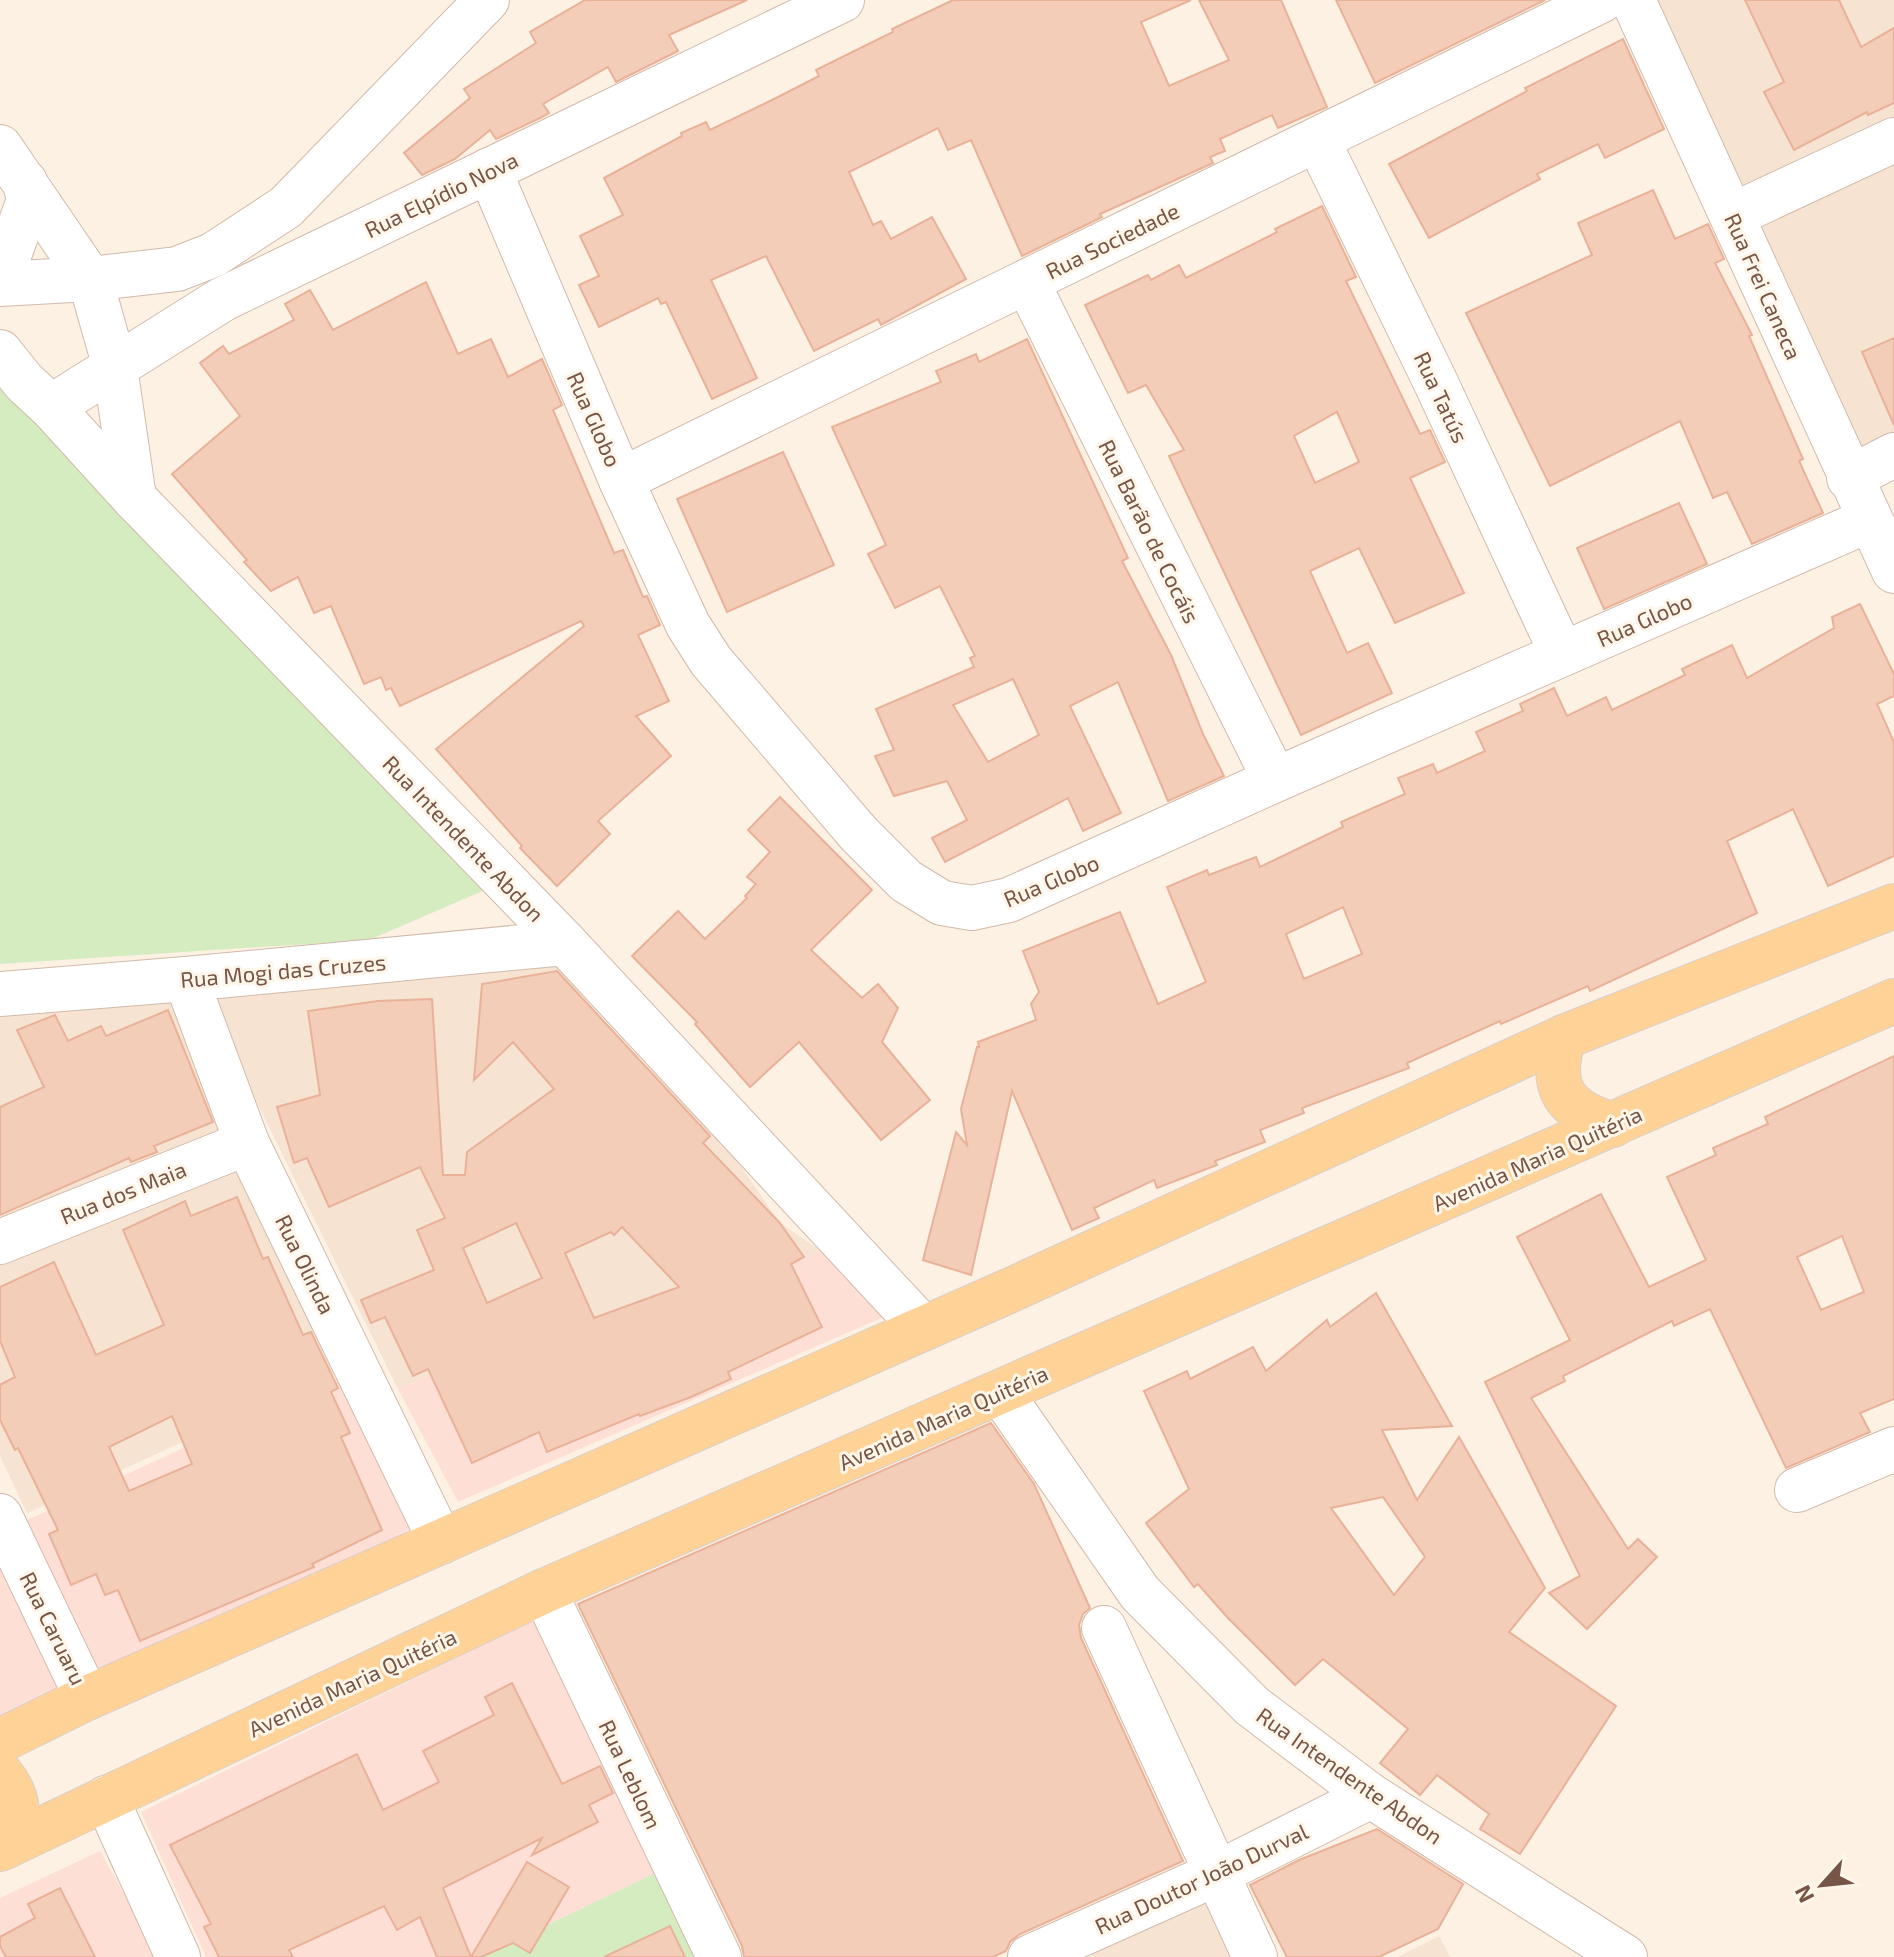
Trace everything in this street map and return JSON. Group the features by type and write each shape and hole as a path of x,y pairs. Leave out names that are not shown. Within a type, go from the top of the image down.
{"main road":[{"path":"0,1741 87,1698 923,1328 1564,1037 1894,906"},
{"name":"Avenida Maria Quitéria","path":"4,1847 544,1591 1894,1001"},
{"path":"1564,1037 1557,1060 1558,1085 1569,1103 1589,1117 1613,1125"},
{"path":"0,1773 12,1788 17,1801 16,1830 4,1847"}],"street":[{"path":"25,182 29,200 0,282 90,279 177,269 213,255 286,207 487,0"},
{"name":"Rua Elpídio Nova","path":"51,407 223,299 842,0"},
{"name":"Rua Sociedade","path":"621,480 1602,0"},
{"name":"Rua Frei Caneca","path":"1633,0 1894,571"},
{"path":"1733,215 1894,140"},
{"name":"Rua Tatús","path":"1318,141 1435,381 1562,654"},
{"path":"0,147 90,279 115,367 134,498"},
{"name":"Rua Globo","path":"489,170 621,480 688,625 711,661 859,834 906,881 942,903 972,908 1009,900 1869,520"},
{"name":"Rua Barão de Cocáis","path":"1027,282 1275,780"},
{"name":"Rua Intendente Abdon","path":"0,352 24,382 134,498 565,943 923,1328"},
{"path":"1849,478 1894,455"},
{"name":"Rua Mogi das Cruzes","path":"0,994 565,943"},
{"name":"Rua Olinda","path":"186,979 247,1143 441,1542"},
{"name":"Rua dos Maia","path":"0,1242 247,1143"},
{"name":"Rua Intendente Abdon","path":"1001,1393 1140,1593 1252,1706 1371,1796 1623,1957"},
{"path":"1797,1490 1894,1449"},
{"name":"Rua Caruaru","path":"0,1516 87,1698"},
{"name":"Rua Leblom","path":"544,1591 719,1957"},
{"path":"1104,1628 1255,1957"},
{"name":"Rua Doutor João Durval","path":"1055,1952 1371,1796"},
{"path":"106,1798 178,1957"}],"shaded area":[{"path":"1648,0 1894,0 1894,124 1738,202"},
{"path":"1894,159 1894,441 1861,458 1753,227"},
{"path":"555,965 647,1069 659,1074 716,1130 779,1222 821,1251 518,1345 439,1371 398,1389 205,997"},
{"path":"179,990 236,1135 0,1219 0,1009"},
{"path":"239,1167 337,1372 27,1513 0,1456 0,1266"},
{"path":"821,1251 886,1316 458,1502 398,1389 439,1371 518,1345"},
{"path":"342,1375 415,1527 260,1605 98,1678 25,1521"},
{"path":"0,1548 64,1689 0,1717"},
{"path":"534,1620 657,1872 481,1957 206,1957 141,1812"},
{"path":"100,1851 159,1957 0,1957 0,1898"},
{"path":"1208,1894 1235,1957 1093,1957 1089,1949"},
{"path":"1439,1936 1450,1957 1398,1957"}],"green space":[{"path":"0,381 492,887 369,940 0,964"},
{"path":"657,1872 698,1957 483,1957 483,1956"}],"building":[{"path":"585,0 747,0 669,35 678,51 616,82 608,67 543,104 549,113 496,139 490,130 455,159 422,175 404,153 470,98 464,89 536,43 530,32"},
{"path":"953,0 1191,0 1141,22 1169,86 1229,60 1199,0 1281,0 1327,107 1278,128 1272,115 1220,139 1225,151 1210,157 1213,163 1100,214 1102,217 1022,256 971,140 948,150 938,128 849,172 873,225 881,221 891,239 932,217 966,279 881,325 878,319 814,351 766,256 711,280 757,378 712,399 666,302 661,304 658,298 599,327 579,285 599,276 580,236 623,215 604,178 682,136 681,133 706,122 710,130 778,97 819,76 816,70"},
{"path":"1336,0 1545,0 1375,83"},
{"path":"1745,0 1839,0 1861,47 1894,28 1894,103 1868,115 1867,112 1794,150 1764,92 1784,82"},
{"path":"1623,39 1664,129 1605,158 1598,144 1537,174 1540,179 1429,238 1389,164 1527,91 1525,88"},
{"path":"1653,190 1675,239 1708,224 1724,259 1715,263 1752,335 1749,336 1823,513 1752,544 1727,492 1713,498 1680,421 1550,486 1466,313 1592,255 1578,223"},
{"path":"1322,206 1356,277 1346,281 1420,434 1430,430 1445,462 1410,478 1464,593 1395,623 1359,548 1310,571 1347,653 1368,643 1392,693 1301,735 1169,456 1184,450 1146,385 1128,393 1085,305 1148,275 1151,280 1179,265 1186,278 1277,232 1275,229","holes":["1337,412 1359,462 1315,483 1294,436"]},
{"path":"426,282 458,354 491,339 508,377 542,359 562,405 553,410 614,553 623,550 643,597 647,596 660,625 638,635 669,701 636,716 671,756 598,821 610,834 557,886 520,848 522,846 436,749 584,626 581,621 400,706 391,688 386,690 381,677 364,684 331,606 314,613 298,577 271,591 172,474 240,416 200,363 223,346 229,354 294,320 285,304 310,290 333,330"},
{"path":"1894,338 1894,425 1862,352"},
{"path":"1027,339 1128,558 1122,561 1171,655 1224,776 1168,801 1118,682 1070,706 1121,813 1083,831 1068,798 945,862 932,838 967,820 947,781 894,796 875,756 894,750 876,709 974,667 970,658 975,656 940,586 895,608 868,554 886,545 832,427 941,382 936,371 976,354 979,362","holes":["1013,679 1039,735 988,762 953,705"]},
{"path":"783,452 834,565 727,612 677,499"},
{"path":"1679,503 1707,564 1604,609 1577,548"},
{"path":"1860,604 1894,674 1894,696 1877,704 1894,742 1894,856 1828,886 1793,809 1727,841 1757,913 1590,991 1588,986 1501,1024 1500,1021 1407,1063 1409,1068 1302,1108 1304,1113 1260,1130 1265,1142 1157,1188 1154,1180 1094,1208 1099,1218 1072,1230 1012,1091 971,1275 923,1260 956,1132 967,1145 961,1109 978,1042 1036,1020 1031,1004 1039,992 1023,951 1120,912 1158,1004 1206,982 1167,887 1207,870 1209,875 1256,857 1260,867 1343,827 1341,822 1405,794 1398,778 1433,764 1437,773 1485,751 1476,732 1523,711 1520,704 1554,688 1567,716 1606,697 1612,710 1685,675 1682,669 1732,645 1747,678 1834,628 1832,617","holes":["1343,907 1362,954 1304,979 1286,934"]},
{"path":"780,797 872,890 811,950 862,998 878,984 898,1008 882,1042 930,1100 881,1140 799,1042 750,1087 695,1024 697,1022 632,956 678,911 705,939 747,898 745,896 756,884 747,877 770,852 748,830"},
{"path":"557,971 710,1136 703,1143 779,1222 804,1257 791,1264 822,1327 728,1372 731,1379 691,1397 639,1414 547,1452 539,1432 472,1463 428,1369 413,1376 385,1317 371,1323 361,1300 434,1270 417,1230 445,1218 420,1167 329,1207 307,1158 294,1163 277,1107 320,1095 308,1011 378,1001 432,999 443,1175 465,1175 467,1152 554,1089 513,1042 474,1080 482,984","holes":["516,1223 542,1278 487,1303 463,1248","622,1227 679,1287 594,1318 565,1253 611,1232 614,1235"]},
{"path":"168,1010 213,1122 154,1146 157,1152 131,1162 129,1158 0,1215 0,1107 44,1087 17,1030 55,1015 68,1041 101,1026 106,1036"},
{"path":"1894,1056 1894,1399 1860,1413 1870,1432 1786,1468 1710,1309 1674,1326 1672,1321 1563,1376 1565,1381 1531,1398 1628,1549 1638,1539 1657,1557 1587,1629 1549,1593 1580,1576 1485,1382 1570,1340 1517,1237 1601,1194 1649,1287 1706,1260 1667,1177 1716,1155 1713,1148 1768,1124 1765,1117","holes":["1842,1236 1864,1292 1821,1310 1797,1257"]},
{"path":"237,1197 263,1259 268,1257 303,1335 311,1332 338,1388 331,1392 350,1433 341,1437 382,1530 312,1564 314,1567 140,1641 118,1590 105,1595 96,1574 71,1585 49,1534 58,1530 18,1448 15,1450 0,1420 0,1385 15,1377 0,1341 0,1287 54,1262 96,1355 164,1325 123,1230 185,1201 191,1216","holes":["172,1416 192,1464 129,1491 109,1447"]},
{"path":"1376,1293 1452,1426 1382,1430 1417,1500 1459,1437 1545,1588 1509,1632 1616,1706 1520,1854 1480,1829 1489,1814 1437,1775 1420,1795 1380,1763 1408,1729 1323,1659 1295,1685 1198,1584 1194,1587 1146,1523 1189,1489 1144,1391 1187,1371 1190,1379 1253,1347 1266,1371 1327,1320 1330,1327","holes":["1383,1497 1425,1557 1394,1595 1331,1508"]},
{"path":"991,1423 1034,1484 1090,1608 1083,1614 1079,1625 1081,1638 1183,1861 1020,1934 1010,1942 1006,1951 993,1957 744,1957 742,1946 578,1604"},
{"path":"512,1683 562,1784 600,1766 613,1793 589,1805 598,1822 532,1855 542,1838 443,1888 471,1957 437,1957 420,1917 397,1930 384,1906 289,1950 293,1957 219,1957 204,1927 211,1924 170,1845 357,1754 383,1810 439,1782 423,1751 494,1715 485,1697"},
{"path":"1377,1829 1463,1884 1438,1929 1379,1957 1287,1957 1250,1885 1299,1860"},
{"path":"527,1862 569,1887 530,1953 513,1943 481,1957 471,1957"},
{"path":"60,1888 95,1957 6,1957 0,1946 0,1937 35,1918 28,1904"},
{"path":"670,1926 685,1957 604,1957"}]}
